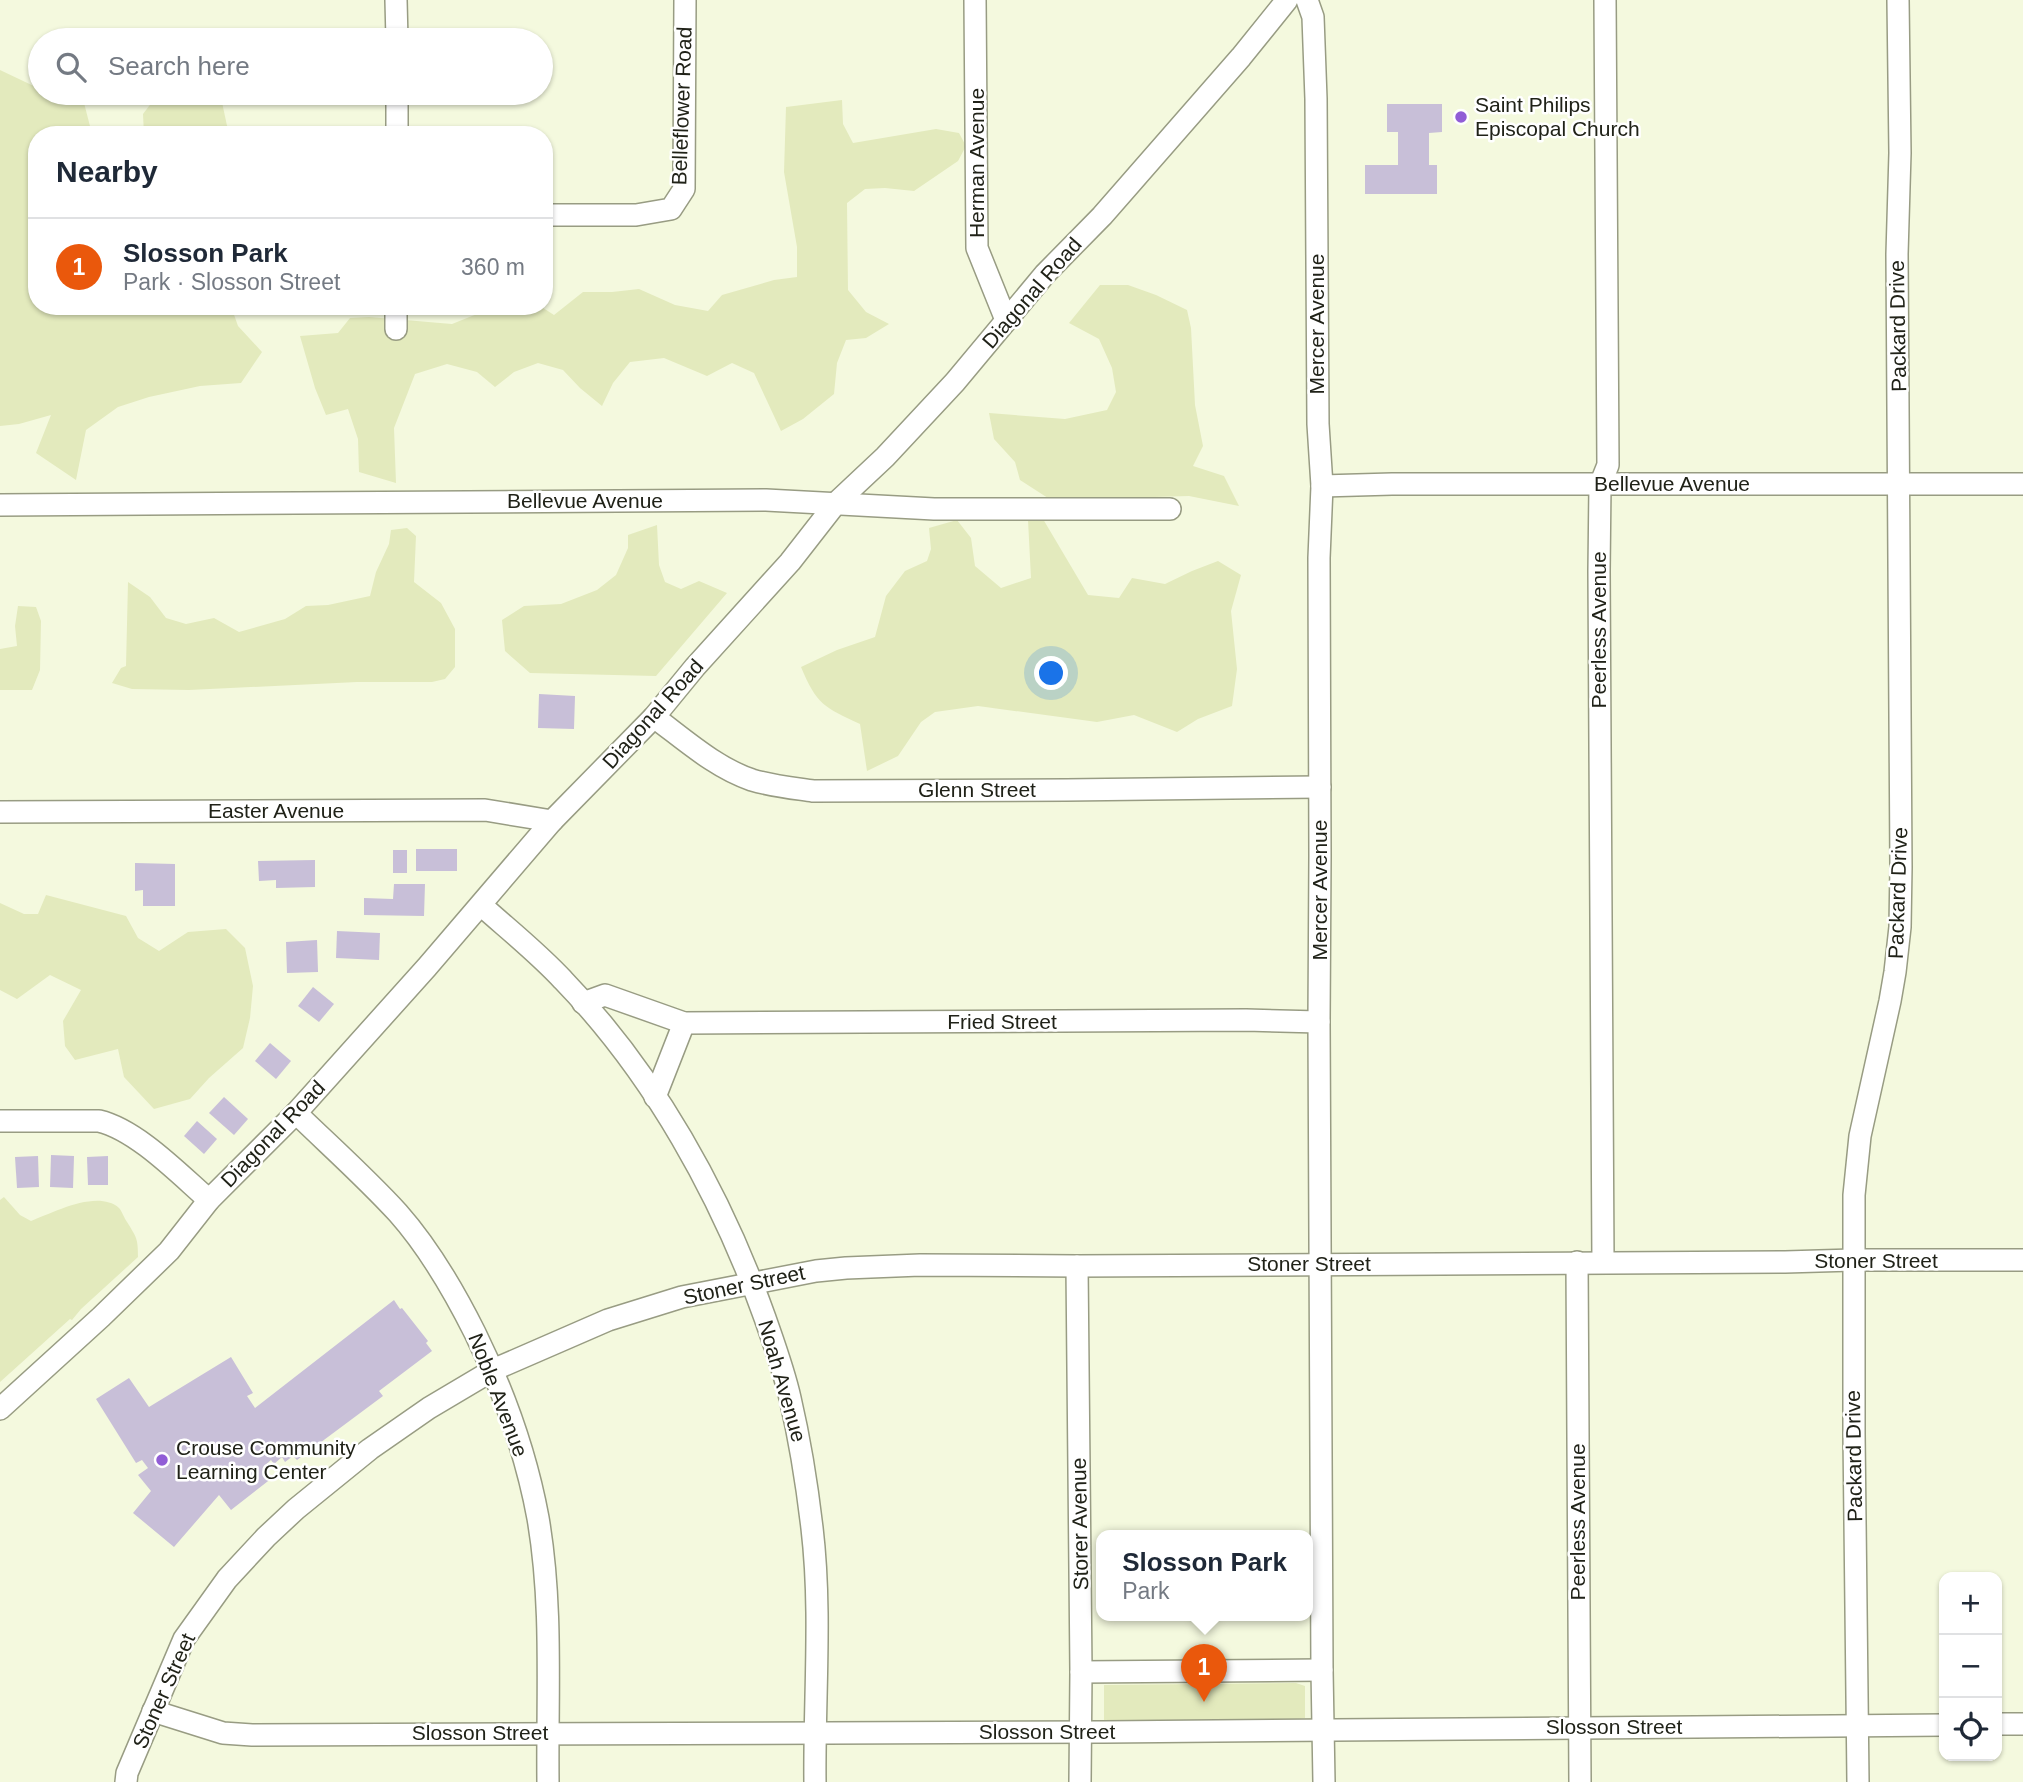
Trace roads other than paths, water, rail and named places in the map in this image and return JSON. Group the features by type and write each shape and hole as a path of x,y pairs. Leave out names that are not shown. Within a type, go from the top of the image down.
{"street":[{"path":"396,0 397,28"},
{"name":"Belleflower Road","path":"553,215 636,215 671,209 684,189 685,0"},
{"name":"Herman Avenue","path":"975,0 977,248 1006,320"},
{"name":"Diagonal Road","path":"0,1409 155,1267 209,1200 296,1113 552,821 654,717 695,667 790,562 836,503 885,457 955,382 1045,274 1102,216 1224,77 1287,0"},
{"name":"Mercer Avenue","path":"1307,0 1313,17 1316,99 1318,424 1322,486 1319,558 1319,1264 1324,1782"},
{"name":"Peerless Avenue","path":"1603,1262 1599,750 1600,485 1608,465 1605,0"},
{"name":"Packard Drive","path":"1858,1782 1854,1195 1860,1136 1890,1002 1899,927 1901,854 1898,0"},
{"path":"397,105 397,126"},
{"path":"396,315 396,329"},
{"name":"Bellevue Avenue","path":"1322,486 2023,484"},
{"name":"Bellevue Avenue","path":"0,505 766,500 934,509 1170,509"},
{"name":"Glenn Street","path":"654,717 708,757 738,774 783,787 813,791 1320,786"},
{"name":"Easter Avenue","path":"0,812 485,810 552,821"},
{"name":"Noah Avenue","path":"481,905 564,980 605,1027 656,1097 725,1218 752,1282 790,1396 813,1531 816,1590 815,1782"},
{"name":"Fried Street","path":"583,1003 605,995 684,1023 1247,1020 1319,1022"},
{"path":"656,1097 684,1023"},
{"name":"Noble Avenue","path":"296,1113 398,1213 436,1265 463,1309 493,1370 516,1428 538,1517 545,1577 548,1622 548,1782"},
{"path":"0,1121 99,1121 114,1125 144,1145 209,1200"},
{"name":"Stoner Street","path":"126,1782 127,1773 184,1639 215,1594 266,1537 319,1489 429,1408 493,1370 608,1320 682,1297 816,1271 946,1265 2023,1260"},
{"name":"Peerless Avenue","path":"1577,1262 1580,1782"},
{"name":"Storer Avenue","path":"1077,1266 1080,1782"},
{"path":"1081,1672 1322,1670"},
{"name":"Slosson Street","path":"153,1711 233,1734 1080,1732 1939,1725"},
{"path":"2002,1724 2023,1724"}],"place":[{"name":"Saint Philips Episcopal Church","path":"1461,117"},
{"name":"Crouse Community Learning Center","path":"162,1460"},
{"name":"Slosson Park","path":"1204,1702"}]}
